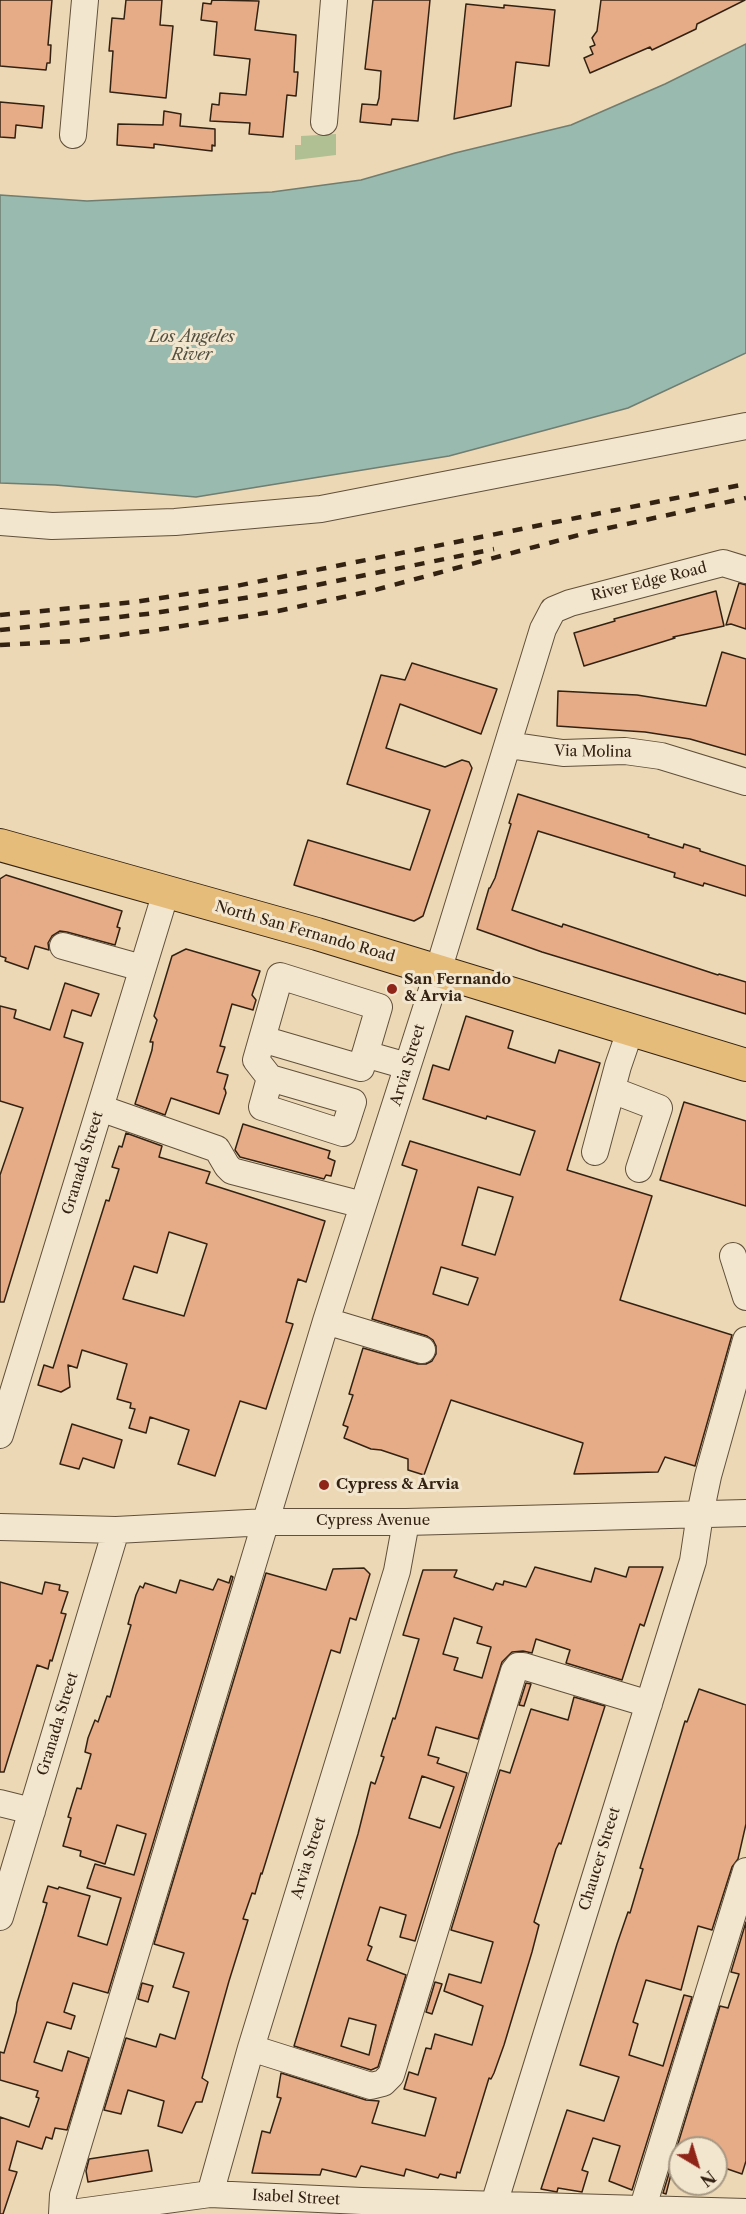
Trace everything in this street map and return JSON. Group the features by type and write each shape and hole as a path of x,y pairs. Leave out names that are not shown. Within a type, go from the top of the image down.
{"main road":[{"name":"North San Fernando Road","path":"0,845 438,971 746,1065"}],"street":[{"path":"73,135 85,0"},
{"path":"324,122 334,0"},
{"path":"0,522 52,526 175,522 321,509 746,426"},
{"name":"River Edge Road","path":"553,610 570,603 723,563 746,570"},
{"name":"Arvia Street","path":"63,2214 63,2195 326,1321 390,1125 543,629 553,610"},
{"name":"Via Molina","path":"508,745 563,753 625,751 661,756 746,782"},
{"name":"Granada Street","path":"0,1435 166,892"},
{"path":"63,946 142,968"},
{"path":"262,1039 361,1068 379,1007 280,976 262,1039 256,1060 270,1078 353,1102 350,1111 390,1125"},
{"path":"595,1152 630,1031"},
{"path":"368,1045 408,1066"},
{"path":"612,1090 659,1108 639,1169"},
{"path":"100,1108 217,1149 232,1171 363,1205"},
{"path":"733,1256 746,1297"},
{"path":"326,1321 422,1350"},
{"name":"Chaucer Street","path":"494,2204 693,1561 700,1514 746,1340"},
{"name":"Cypress Avenue","path":"0,1527 116,1530 267,1522 406,1522 746,1513"},
{"name":"Arvia Street","path":"210,2194 251,2048 397,1571 406,1522"},
{"name":"Granada Street","path":"0,1917 116,1530"},
{"path":"251,2048 371,2086 383,2083 391,2075 514,1671 518,1666 648,1704"},
{"path":"0,1803 32,1810"},
{"path":"645,2209 646,2196 746,1870"},
{"name":"Isabel Street","path":"63,2214 210,2194 746,2212"}],"green space":[{"path":"336,134 336,155 295,160 295,145 301,145 301,136"}],"water":[{"name":"Los Angeles River","path":"746,44 746,353 628,408 449,456 196,497 55,485 0,483 0,195 87,201 272,192 361,180 455,153 571,125 665,84"}],"building":[{"path":"0,0 52,0 48,45 51,45 50,63 47,63 46,70 0,66"},
{"path":"126,0 162,0 160,25 173,26 166,98 110,92 113,51 109,51 112,18 124,19"},
{"path":"212,0 259,1 255,30 296,35 294,72 298,72 296,96 287,95 283,137 249,134 250,123 210,121 212,104 219,105 220,93 246,95 250,59 214,55 217,22 201,20 203,3 211,4"},
{"path":"373,0 430,0 418,121 392,119 391,125 360,122 362,104 377,105 379,98 381,71 365,69"},
{"path":"601,0 745,0 697,24 696,29 652,50 650,47 590,73 584,58 593,54 590,47 595,45 592,38 597,31"},
{"path":"466,4 555,10 549,66 516,62 511,106 454,119"},
{"path":"0,102 44,106 42,128 16,125 15,138 0,137"},
{"path":"164,111 181,114 180,126 215,129 215,146 212,145 212,151 154,144 154,148 117,145 118,124 163,125"},
{"path":"739,583 746,585 746,629 731,624 726,625"},
{"path":"716,591 724,626 673,637 675,638 584,666 574,633 615,621 614,619"},
{"path":"722,652 746,659 746,755 690,739 645,732 557,726 558,691 637,695 706,706"},
{"path":"412,663 497,689 481,734 400,704 386,748 445,767 462,760 469,762 472,768 423,916 414,921 294,885 308,840 410,870 430,810 347,784 381,675 405,680"},
{"path":"518,794 683,848 684,844 700,849 700,851 746,866 746,896 704,883 703,886 674,877 675,873 538,831 512,910 746,982 746,1014 542,952 477,929 489,888 495,878"},
{"path":"6,875 122,911 115,945 60,931 52,936 48,943 49,950 35,946 28,969 5,961 6,958 0,956 0,879"},
{"path":"186,949 260,971 252,995 256,1000 253,1010 232,1004 220,1046 225,1047 217,1072 228,1075 224,1089 226,1093 219,1114 171,1098 165,1115 135,1104 152,1050 153,1042 150,1042 157,1020 154,1016 172,956"},
{"path":"65,983 99,994 91,1016 72,1010 64,1037 83,1043 4,1302 0,1302 0,1175 23,1108 0,1101 0,1006 16,1010 14,1018 50,1030"},
{"path":"466,1016 513,1031 508,1048 555,1063 559,1050 600,1063 567,1170 652,1196 620,1300 732,1335 695,1466 665,1457 658,1472 574,1474 583,1443 451,1400 424,1475 408,1470 408,1459 371,1449 344,1438 348,1427 343,1425 353,1395 349,1394 363,1348 418,1364 432,1361 436,1354 433,1340 427,1336 372,1319 417,1170 402,1165 410,1141 520,1175 535,1131 487,1116 486,1119 423,1099 433,1065 449,1070","holes":["478,1187 513,1197 495,1255 462,1245","441,1267 478,1278 468,1305 433,1294"]},
{"path":"684,1102 746,1121 746,1206 660,1180"},
{"path":"243,1124 330,1151 328,1158 335,1161 331,1176 326,1175 324,1179 240,1157 235,1150"},
{"path":"126,1133 162,1146 159,1157 210,1172 206,1183 325,1221 306,1282 298,1279 286,1322 293,1324 266,1409 240,1401 215,1476 178,1464 189,1430 150,1417 146,1433 129,1428 135,1409 130,1408 131,1403 117,1399 127,1364 82,1350 77,1368 68,1365 70,1387 61,1392 38,1385 44,1365 53,1368 106,1200 109,1201 119,1169 112,1167 119,1146 122,1147","holes":["169,1232 207,1244 184,1316 123,1299 134,1266 157,1273"]},
{"path":"72,1424 122,1440 114,1468 83,1458 79,1469 60,1464"},
{"path":"535,1567 591,1582 595,1568 626,1577 629,1567 663,1567 644,1626 640,1624 622,1680 566,1663 570,1650 536,1639 532,1653 512,1652 502,1662 478,1739 436,1727 428,1755 439,1758 437,1763 467,1773 415,1941 400,1937 406,1915 380,1907 368,1945 372,1947 367,1960 406,1975 378,2067 371,2070 294,2046 358,1834 371,1782 375,1784 384,1757 381,1756 393,1718 395,1719 419,1639 403,1635 423,1570 457,1570 454,1577 493,1590 496,1583 503,1585 504,1581 526,1587","holes":["454,1618 482,1627 477,1643 491,1647 482,1678 454,1670 458,1658 443,1654","422,1776 454,1787 440,1828 409,1818","349,2018 376,2025 369,2055 341,2046"]},
{"path":"364,1568 370,1574 356,1620 350,1618 340,1653 331,1650 262,1874 255,1894 252,1893 243,1919 248,1920 202,2078 208,2082 202,2102 196,2102 182,2133 158,2126 164,2101 128,2090 121,2114 104,2110 126,2038 156,2047 160,2034 175,2039 189,1992 173,1987 184,1953 154,1944 266,1573 326,1590 333,1569"},
{"path":"231,1576 233,1577 108,1993 73,1983 64,2012 75,2016 71,2029 47,2022 34,2062 62,2071 68,2051 89,2058 67,2130 55,2128 52,2139 46,2137 42,2149 17,2141 9,2170 17,2172 3,2214 0,2214 0,2117 29,2127 39,2098 36,2097 38,2091 0,2080 0,2052 4,2053 16,2012 47,1903 43,1902 48,1886 90,1896 78,1936 107,1945 121,1898 87,1888 95,1864 134,1875 146,1834 117,1825 105,1864 80,1856 81,1851 63,1846 71,1818 68,1817 77,1788 81,1789 91,1754 85,1752 88,1738 95,1720 98,1722 107,1696 110,1697 131,1625 128,1624 136,1595 140,1586 143,1588 145,1583 176,1593 180,1580 213,1590 218,1579 229,1583"},
{"path":"0,1582 42,1594 45,1582 60,1585 59,1590 68,1592 61,1613 66,1614 52,1661 50,1660 48,1669 37,1665 4,1772 0,1772"},
{"path":"526,1683 531,1684 524,1706 519,1705"},
{"path":"699,1689 746,1705 746,1824 738,1859 732,1867 712,1930 698,1926 681,1990 646,1980 633,2022 638,2024 629,2055 663,2066 684,1995 692,1997 632,2190 609,2181 620,2146 593,2138 582,2170 588,2172 582,2192 558,2188 557,2192 541,2189 567,2110 604,2121 619,2077 580,2065 617,1944 628,1912 630,1913 643,1869 640,1868 685,1721 687,1722"},
{"path":"574,1697 605,1706 561,1844 559,1843 556,1849 534,1922 539,1925 532,1952 504,2045 494,2073 491,2079 489,2078 460,2173 457,2172 456,2178 440,2174 438,2178 406,2169 404,2176 361,2166 356,2177 322,2169 320,2175 252,2173 262,2131 270,2133 281,2098 277,2097 281,2073 366,2100 379,2101 372,2123 425,2136 436,2098 404,2089 409,2072 418,2075 426,2048 431,2049 435,2034 472,2045 483,2006 444,1991 449,1974 481,1983 493,1942 451,1930 500,1770 510,1773 531,1709 568,1720"},
{"path":"746,1922 746,2161 742,2174 728,2169 728,2136 680,2136 720,2006 728,2008 739,1974 731,1972"},
{"path":"435,1982 442,1984 432,2014 426,2012"},
{"path":"142,1983 153,1986 148,2002 138,1999"},
{"path":"148,2150 152,2171 88,2182 86,2171 89,2159"},
{"path":"668,2177 666,2194 663,2193"}],"railway":[{"path":"0,615 135,602 231,587 746,484"},
{"path":"0,645 74,641 278,611 371,591 590,532 746,498"},
{"path":"0,630 155,613 292,590 494,549"}],"place":[{"name":"San Fernando & Arvia","path":"392,989"},
{"name":"Cypress & Arvia","path":"324,1485"}]}
